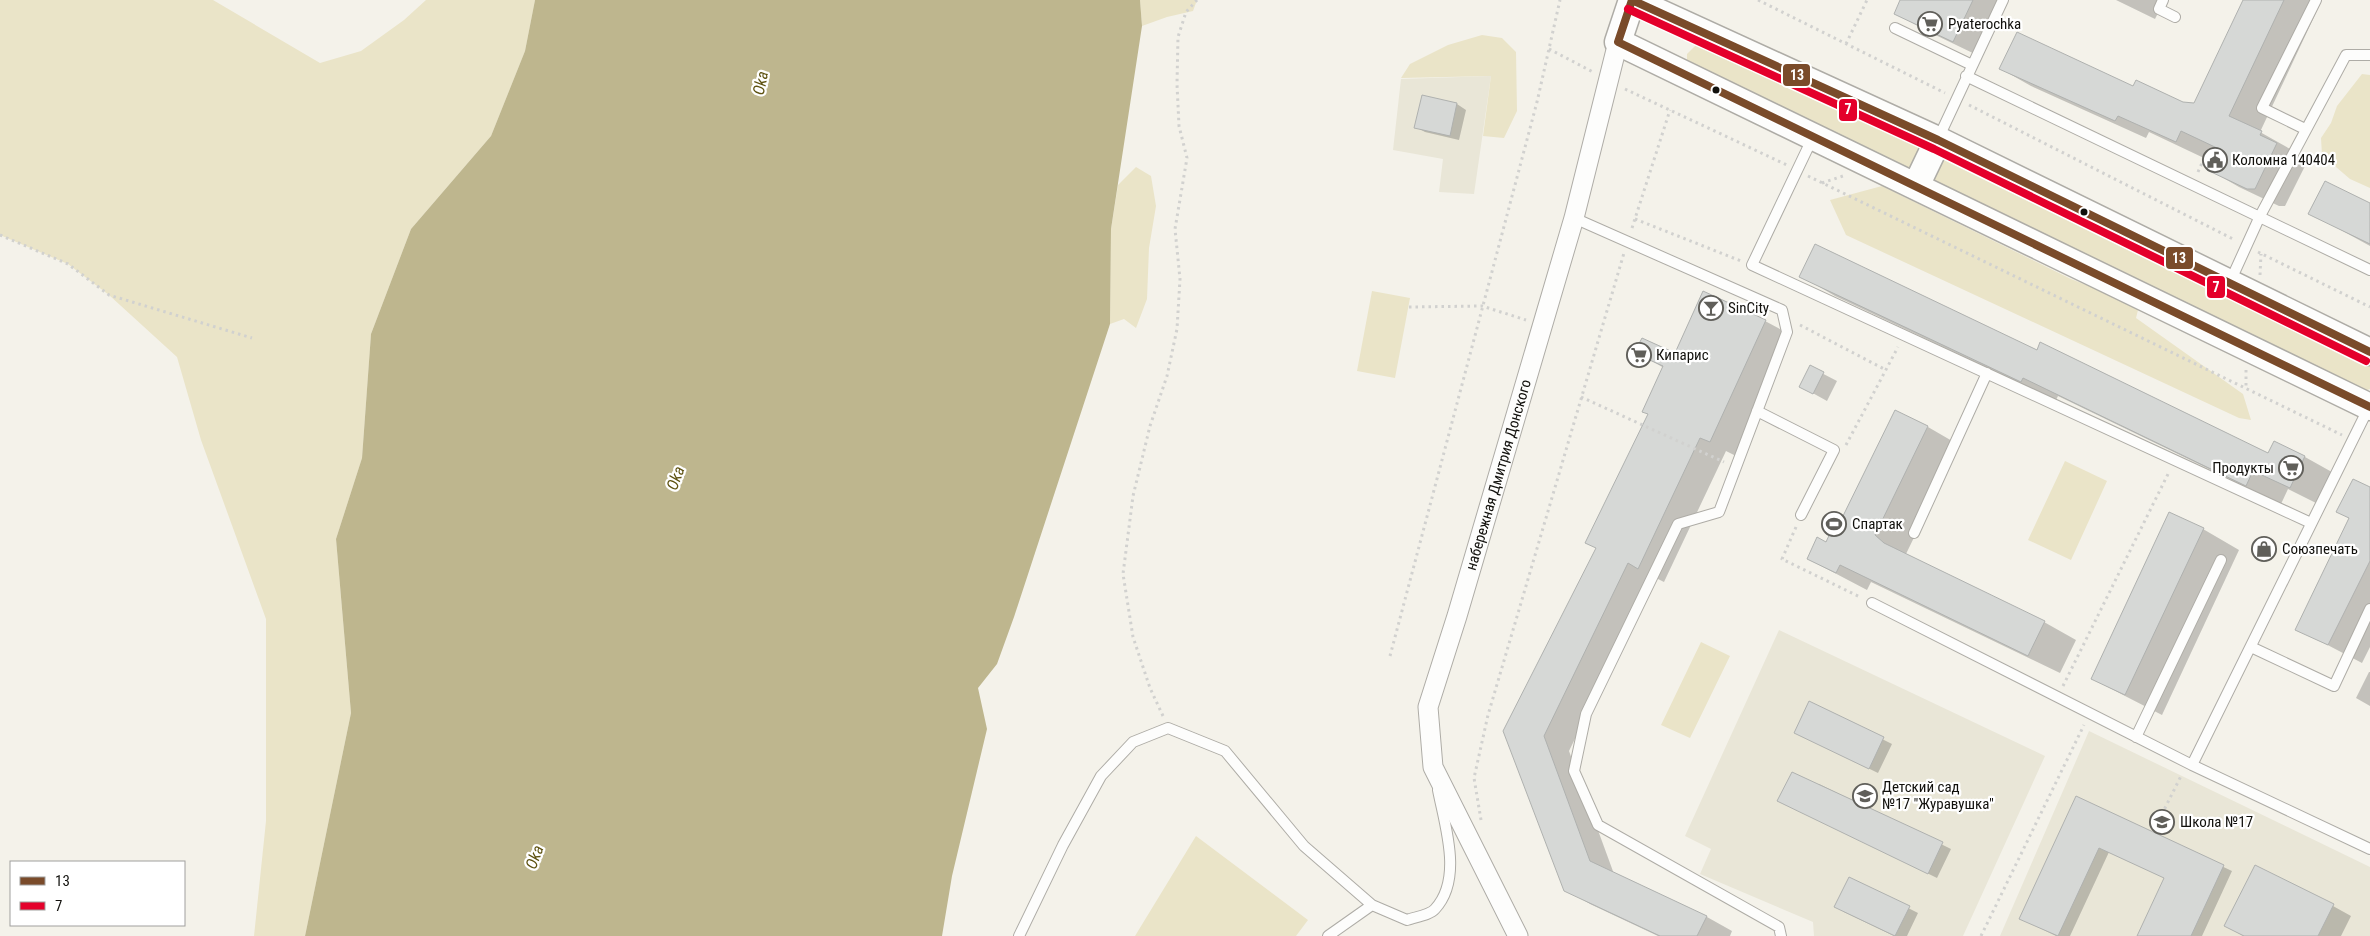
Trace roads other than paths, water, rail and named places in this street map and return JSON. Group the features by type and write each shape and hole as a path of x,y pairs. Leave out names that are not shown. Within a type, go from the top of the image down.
{"street":[{"name":"набережная Дмитрия Донского","path":"1518,936 1433,767 1428,708 1457,616 1574,218 1618,42 1632,0"},
{"path":"1632,0 1938,140 2370,352"},
{"path":"1618,42 2370,406"},
{"path":"1916,186 1938,140"}],"lane":[{"path":"1938,140 1966,76 2003,0"},
{"path":"2163,0 2159,9 2174,17"},
{"path":"2305,129 2262,108 2316,0"},
{"path":"1895,28 1972,64"},
{"path":"2230,283 2260,216 2346,55 2370,55"},
{"path":"1966,76 2370,270"},
{"path":"1814,136 1752,265 2312,523"},
{"path":"1574,218 1782,310 1787,332 1719,512 1678,524 1586,714 1574,771 1598,825 1779,927 1781,936"},
{"path":"1914,533 1987,374"},
{"path":"2190,764 2251,647 2370,406"},
{"path":"1757,411 1834,450 1801,515"},
{"path":"2136,737 2221,560"},
{"path":"1872,603 2190,764 2370,849"},
{"path":"2251,647 2334,686 2370,609"},
{"path":"1019,936 1063,845 1101,776 1133,742 1168,728 1225,751 1304,846 1372,905 1407,920 1434,910 1448,889 1450,868 1445,827 1433,767"},
{"path":"1328,936 1372,905"}],"water":[{"name":"Oka","path":"535,0 1140,0 1142,26 1111,229 1110,324 997,664 978,688 987,729 952,876 942,936 305,936 351,713 336,539 362,458 371,334 411,229 491,136 525,51"}],"place":[{"name":"Pyaterochka","path":"1930,24"},
{"name":"Коломна 140404","path":"2215,160"},
{"name":"SinCity","path":"1711,308"},
{"name":"Кипарис","path":"1639,355"},
{"name":"Продукты","path":"2291,468"},
{"name":"Спартак","path":"1834,524"},
{"name":"Союзпечать","path":"2264,549"},
{"name":"Детский сад №17 \"Журавушка\"","path":"1865,796"},
{"name":"Школа №17","path":"2162,822"}]}
